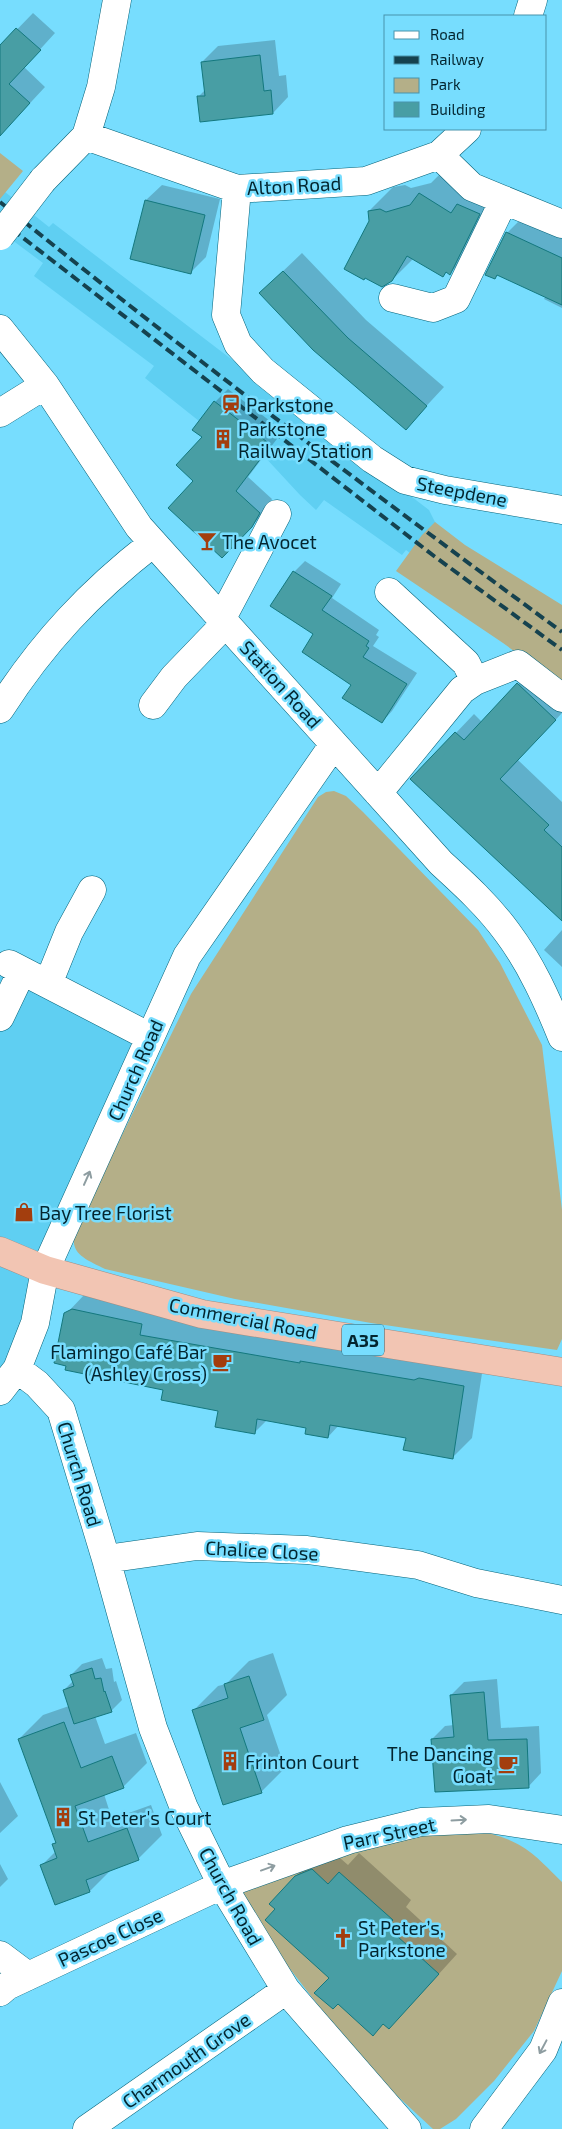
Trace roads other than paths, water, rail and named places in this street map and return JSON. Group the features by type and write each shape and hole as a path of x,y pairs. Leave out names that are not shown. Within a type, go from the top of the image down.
{"highway":[{"name":"A35","path":"0,1251 45,1270"},
{"name":"Commercial Road","path":"45,1270 202,1314 562,1372"}],"street":[{"path":"0,236 43,180 86,136 101,87 117,0"},
{"path":"528,15 533,0"},
{"name":"Alton Road","path":"86,136 237,189 366,181 439,155 466,130"},
{"path":"439,155 472,187 562,224"},
{"name":"Steepdene","path":"237,189 226,315 238,344 263,372 372,459 405,480 445,490 562,510"},
{"path":"393,298 433,308 456,299 504,200"},
{"name":"Station Road","path":"0,329 45,385 139,527 441,863 472,891 506,930 525,958 548,1002 562,1036"},
{"path":"1,412 45,385"},
{"path":"152,705 224,620 277,514"},
{"path":"0,709 24,671 68,618 116,572 153,543"},
{"path":"389,592 466,663 475,681"},
{"path":"378,793 462,690 475,681 518,664 562,698"},
{"name":"Church Road","path":"334,744 187,956 45,1270 35,1324 17,1369 37,1384 61,1410 106,1559 153,1728 184,1808 222,1885 286,1990 407,2129"},
{"path":"48,984 69,932 92,890"},
{"path":"0,1017 16,967 150,1038"},
{"path":"0,1391 17,1369"},
{"name":"Chalice Close","path":"106,1559 197,1546 307,1550 418,1565 476,1583 562,1600"},
{"name":"Parr Street","path":"222,1885 348,1840 421,1822 489,1818 562,1830"},
{"name":"Pascoe Close","path":"0,1992 7,1986 222,1885"},
{"path":"0,1955 28,1976"},
{"name":"Charmouth Grove","path":"87,2129 286,1990"},
{"path":"484,2129 543,2050 562,2003"}],"railway":[{"path":"0,202 278,420 562,632"},
{"path":"0,220 434,556 562,650"}],"place":[{"name":"Parkstone","path":"231,404"},
{"name":"Parkstone Railway Station","path":"223,439"},
{"name":"The Avocet","path":"207,541"},
{"name":"Bay Tree Florist","path":"24,1212"},
{"name":"Flamingo Café Bar (Ashley Cross)","path":"222,1362"},
{"name":"Frinton Court","path":"230,1761"},
{"name":"The Dancing Goat","path":"508,1764"},
{"name":"St Peter's Court","path":"63,1817"},
{"name":"St Peter’s, Parkstone","path":"343,1938"}]}
